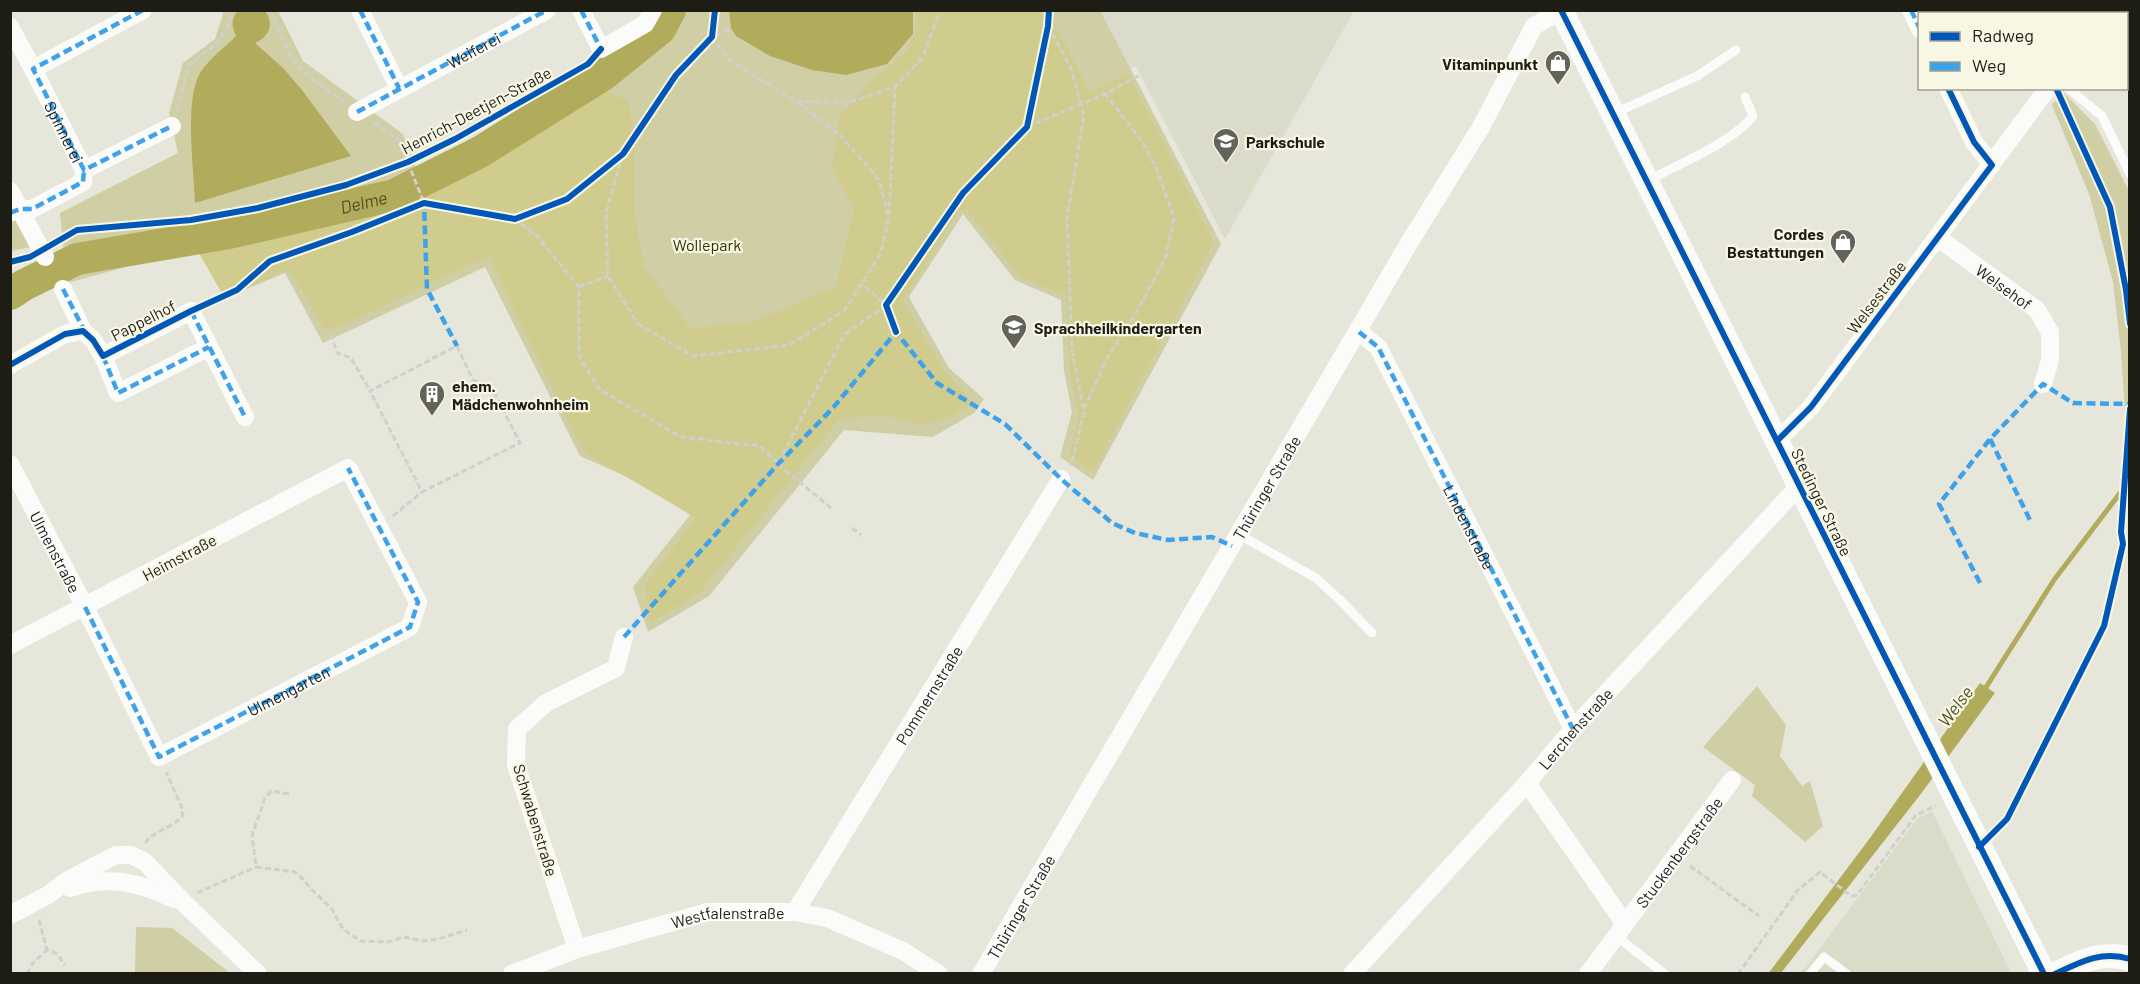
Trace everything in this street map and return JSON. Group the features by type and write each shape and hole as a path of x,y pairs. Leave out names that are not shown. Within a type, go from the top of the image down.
{"main road":[{"name":"Stedinger Straße","path":"1561,11 2044,974"},
{"path":"2055,974 2088,958 2105,955 2130,959"}],"street":[{"path":"33,69 143,10"},
{"path":"360,10 399,88"},
{"name":"Weiferei","path":"357,112 547,10"},
{"path":"581,10 601,49 645,24 653,10"},
{"path":"1911,10 1918,24"},
{"name":"Thüringer Straße","path":"981,974 1359,332 1409,243 1481,127 1534,26 1561,11"},
{"name":"Spinnerei","path":"10,27 84,170 172,126"},
{"path":"1949,90 1974,142 1992,165"},
{"name":"Welsestraße","path":"1777,441 1811,407 2047,90"},
{"path":"15,211 32,209 83,182 84,170"},
{"path":"10,191 15,211 45,257"},
{"name":"Welsehof","path":"1938,238 2037,310 2050,333 2050,360 2043,384"},
{"name":"Pappelhof","path":"63,290 83,332 93,340 103,356 118,393 209,347"},
{"name":"Pappelhof","path":"103,356 191,311 245,417"},
{"path":"10,365 65,334 83,332"},
{"name":"Lindenstraße","path":"1359,332 1378,347 1573,729"},
{"name":"Ulmenstraße","path":"10,464 85,606"},
{"name":"Heimstraße","path":"10,645 348,468"},
{"name":"Ulmengarten","path":"85,606 159,757 410,627 417,602 348,468"},
{"name":"Pommernstraße","path":"795,912 1065,475"},
{"name":"Lerchenstraße","path":"1352,974 1527,783 1573,729 1798,486"},
{"name":"Schwabenstraße","path":"576,949 516,765 517,729 546,703 616,668 624,637"},
{"name":"Stuckenbergstraße","path":"1588,974 1732,780"},
{"name":"Stuckenbergstraße","path":"1527,783 1620,930"},
{"path":"10,915 48,895 68,880 116,855 130,855 144,862 189,898 258,974"},
{"path":"48,895 88,882 130,882 189,898"},
{"name":"Westfalenstraße","path":"512,974 576,949 708,912 795,912 827,918 903,951 939,974"}],"lane":[{"path":"1613,114 1697,76 1736,50"},
{"path":"2070,90 2102,116 2130,174"},
{"path":"1647,181 1746,126 1753,116 1745,97"},
{"path":"1238,534 1316,578 1372,633"},
{"path":"1620,930 1665,974"},
{"path":"1810,974 1824,957 1847,974"}],"path":[{"path":"172,126 189,65 217,44 234,10"},
{"path":"270,10 289,53 301,70 399,140 424,203 515,219 537,236 579,287 579,356 600,390 681,437 760,446 831,508"},
{"path":"716,10 712,38 730,60 795,101 840,135 879,180 889,217"},
{"path":"795,101 848,103 895,87 923,57 940,11"},
{"path":"1046,37 1048,22"},
{"path":"1048,22 1071,69 1084,115 1067,218 1072,351 1084,411"},
{"path":"515,219 567,199 623,154 676,75 712,38 730,29"},
{"path":"1019,135 1027,127 1105,94 1140,75"},
{"path":"623,154 606,212 608,276 638,324 693,356 789,345 844,311 881,253 889,217 895,87"},
{"path":"1065,475 1084,411 1106,360 1139,308 1166,256 1174,218 1158,172 1142,141 1105,94"},
{"path":"1027,127 1029,116"},
{"path":"579,287 608,276"},
{"path":"862,284 886,305 889,314"},
{"path":"778,464 844,335 886,305 892,296"},
{"path":"331,334 337,353 351,358 422,492"},
{"path":"370,391 457,346 473,380 491,386 520,443 422,492 379,529"},
{"path":"852,528 861,535"},
{"path":"256,867 252,835 265,798 271,791 289,795"},
{"path":"1738,974 1798,890 1820,872 1850,895 1857,895 1916,815 1954,797"},
{"path":"1676,855 1759,916"},
{"path":"189,898 256,867 295,873 301,877 332,909 343,929 360,941 388,942 404,937 423,941 467,930"},
{"path":"39,918 47,950"},
{"path":"47,950 57,954 65,965"},
{"path":"27,974 33,963 47,950"}],"shaded area":[{"path":"729,10 913,11 913,34 887,64 846,75 812,70 770,56 736,36 731,28"},
{"path":"916,10 1053,11 1049,13 1090,92 1128,73 1214,242 1093,472 1070,456 1079,414 1070,372 1066,296 1021,277 967,210 959,211 903,300 943,370 974,403 952,416 922,425 883,415 838,420 700,592 650,623 645,585 696,518 583,451 489,256 327,332 289,269 225,298 196,248 295,230 344,218 392,202 472,165 601,90 628,101 635,148 634,208 644,266 690,328 752,322 836,287 854,209 832,168 840,116 872,81 907,51 916,29"},
{"name":"Parkschule","path":"1059,10 1354,11 1225,239 1136,66 1091,90"},
{"path":"238,11 265,11 270,21 269,30 255,43 283,68 302,90 351,156 195,203 191,118 195,85 200,73 212,58 236,36 233,23"},
{"path":"1980,683 1995,693 1920,795 1781,973 1768,974 1870,838"},
{"path":"1932,811 2011,973 1798,974 1809,963 1917,819"}],"green space":[{"name":"Wollepark","path":"1100,10 1221,244 1093,480 1060,457 1072,412 1064,371 1061,300 1015,280 963,214 909,297 949,368 984,399 974,413 933,437 844,430 709,596 648,632 633,587 690,515 654,489 580,456 485,267 323,343 285,273 225,298 196,248 67,283 60,213 178,153 169,113 183,63 215,39 224,11 278,11 303,61 403,134 416,168 511,118 600,64 649,28 658,11"},
{"path":"2063,92 2095,124 2129,191 2129,468 2121,352 2113,282 2089,194 2052,105"},
{"path":"16,217 31,247 11,251 11,220"},
{"path":"1757,686 1786,725 1780,756 1802,786 1810,781 1823,826 1805,842 1752,796 1755,785 1703,747"},
{"path":"136,927 172,928 230,973 135,973"}],"waterway":[{"name":"Delme","path":"10,294 77,259 229,233 394,195 480,152 603,75 660,29 670,10"},
{"name":"Welse","path":"1983,692 2054,580 2130,480"}],"marked path":[{"path":"143,10 33,69 84,170 172,126"},
{"path":"360,10 399,88"},
{"path":"357,112 547,10"},
{"path":"581,10 601,49"},
{"path":"1911,10 1918,25"},
{"path":"10,213 20,209 32,209 83,182 84,170"},
{"path":"420,205 424,203 427,289 457,346"},
{"path":"63,289 86,334"},
{"path":"191,311 245,417"},
{"path":"624,637 778,464 832,409 896,332 937,383 1005,424 1061,479 1112,523 1135,533 1168,540 1212,537 1232,546"},
{"path":"1359,332 1378,347 1573,729"},
{"path":"103,356 118,393 209,347"},
{"path":"1980,583 1939,504 1990,439 2043,384 2073,403 2130,404"},
{"path":"1990,439 2030,520"},
{"path":"85,607 159,757 410,627 418,602 348,468"}],"cycle path":[{"path":"10,365 65,334 83,331 93,340 103,356 237,290 270,261 424,203 515,219 567,199 623,154 676,75 712,37 715,10"},
{"path":"896,332 886,305 963,193 1027,127 1048,26 1049,10"},
{"path":"1561,10 2044,974"},
{"name":"Henrich-Deetjen-Straße","path":"10,262 30,257 77,230 191,220 258,208 346,185 408,162 455,139 588,64 601,49"},
{"path":"1777,441 1811,407 1992,165 1974,142 1949,90"},
{"path":"2057,90 2110,207 2130,324"},
{"path":"1979,847 2007,819 2104,626 2123,544 2121,532 2130,409"},
{"path":"2055,974 2091,959 2110,956 2130,959"}],"place":[{"name":"Vitaminpunkt","path":"1558,86"},
{"name":"Parkschule","path":"1226,164"},
{"name":"Cordes Bestattungen","path":"1843,265"},
{"name":"Sprachheilkindergarten","path":"1014,350"},
{"name":"ehem. Mädchenwohnheim","path":"432,417"}]}
